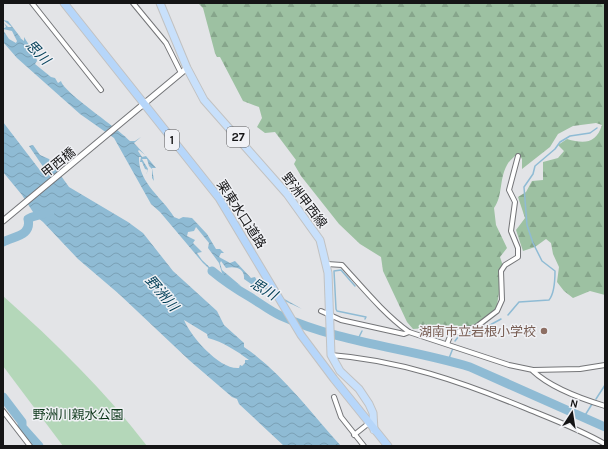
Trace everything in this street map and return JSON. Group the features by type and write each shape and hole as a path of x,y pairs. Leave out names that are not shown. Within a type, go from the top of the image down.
{"highway":[{"name":"栗東水口道路","path":"64,3 219,198 270,284 310,347 388,446"}],"main road":[{"name":"野洲甲西線","path":"160,3 187,68 204,100 264,168 308,222 320,240 327,264 330,354"},
{"path":"330,354 340,371 359,390 369,404 373,413 374,430"}],"street":[{"path":"32,3 100,90"},
{"path":"133,3 170,50 181,73"},
{"path":"170,50 179,48"},
{"name":"甲西橋","path":"3,220 126,120 187,68"},
{"path":"447,344 451,334 476,327 496,311 502,300 501,271 505,265 518,258 519,253 511,231 515,202 510,190 510,184 518,156"},
{"path":"327,264 342,265 375,301 398,324 409,332 509,365 533,370 580,369 605,365"},
{"path":"321,311 340,320 404,334 409,332"},
{"path":"330,354 382,362 458,381 560,422 605,444"},
{"path":"533,370 540,377 579,397 605,406"},
{"path":"334,397 341,416 354,435 364,446"},
{"path":"3,411 30,446"},
{"path":"354,435 369,423"}],"green space":[{"path":"198,3 605,3 605,295 590,291 573,298 564,291 557,282 559,267 553,254 551,243 546,239 535,247 523,251 516,230 525,218 518,197 526,192 532,181 543,180 543,162 558,158 564,151 558,145 567,139 584,142 593,139 602,125 596,123 573,126 558,134 550,147 522,169 522,159 518,153 507,165 503,176 499,198 494,208 496,225 507,248 500,257 503,266 496,312 485,321 465,329 413,329 407,322 383,271 381,257 360,244 339,224 301,176 294,164 296,160 275,132 265,133 257,127 262,118 259,107 243,101 220,57 217,57 203,8"},
{"name":"野洲川親水公園","path":"3,296 42,331 97,386 147,446 63,446 3,366"}],"water":[{"path":"3,20 8,21 21,38 19,37 24,41 24,37 36,56 37,61 35,64 51,77 55,78 58,83 61,81 64,86 81,102 130,141 135,141 141,137 134,143 145,155 139,150 138,151 142,157 146,156 156,168 152,168 154,181 152,178 152,169 149,166 147,159 142,159 148,170 145,169 142,162 140,162 141,157 139,157 142,175 174,217 179,219 183,217 192,218 207,234 216,249 220,249 224,253 221,253 219,257 230,263 235,261 251,278 255,277 257,281 274,293 302,309 274,296 261,286 255,284 254,286 244,279 243,272 241,270 233,267 226,268 221,261 220,263 222,270 241,286 237,284 238,288 234,283 229,283 222,273 219,263 208,248 209,243 196,227 194,231 188,232 187,236 195,240 193,243 202,252 197,253 202,260 222,279 203,263 160,212 151,204 114,138 80,114 17,58 3,42 3,30 9,39 16,43 17,41 12,31 3,29 6,27 4,23 8,27 12,27"},
{"name":"野洲川","path":"3,122 39,169 46,171 29,146 33,145 40,155 49,159 69,187 128,222 143,233 173,271 217,311 224,325 244,343 244,347 258,357 283,381 341,446 284,446 239,404 237,399 232,397 189,360 119,294 78,259 43,222 38,218 33,219 30,230 31,219 42,216 42,214 33,212 22,195 3,172","holes":["184,320 207,334 208,338 230,347 249,360 245,360 245,363 242,366 240,365 239,368 223,364 199,343"]}],"waterway":[{"path":"508,315 519,302 549,300 552,294 554,282 555,271 542,261 533,243 527,225 524,187 533,174 535,166 555,149 560,142 570,136 590,133 597,128"},
{"path":"3,242 25,232 29,225 28,219 50,212 51,210"},
{"path":"355,286 341,270 334,271 337,311 366,317 365,319"},
{"name":"思川","path":"212,271 230,285 281,316 327,333 446,360 470,367 605,427"},
{"path":"455,341 458,337 479,331 501,319"},
{"path":"357,341 362,331"},
{"path":"448,361 453,348"},
{"path":"596,399 605,385"},
{"path":"3,397 22,422 22,427 39,446"},
{"path":"584,417 592,404"}],"place":[{"name":"湖南市立岩根小学校","path":"544,331"}]}
